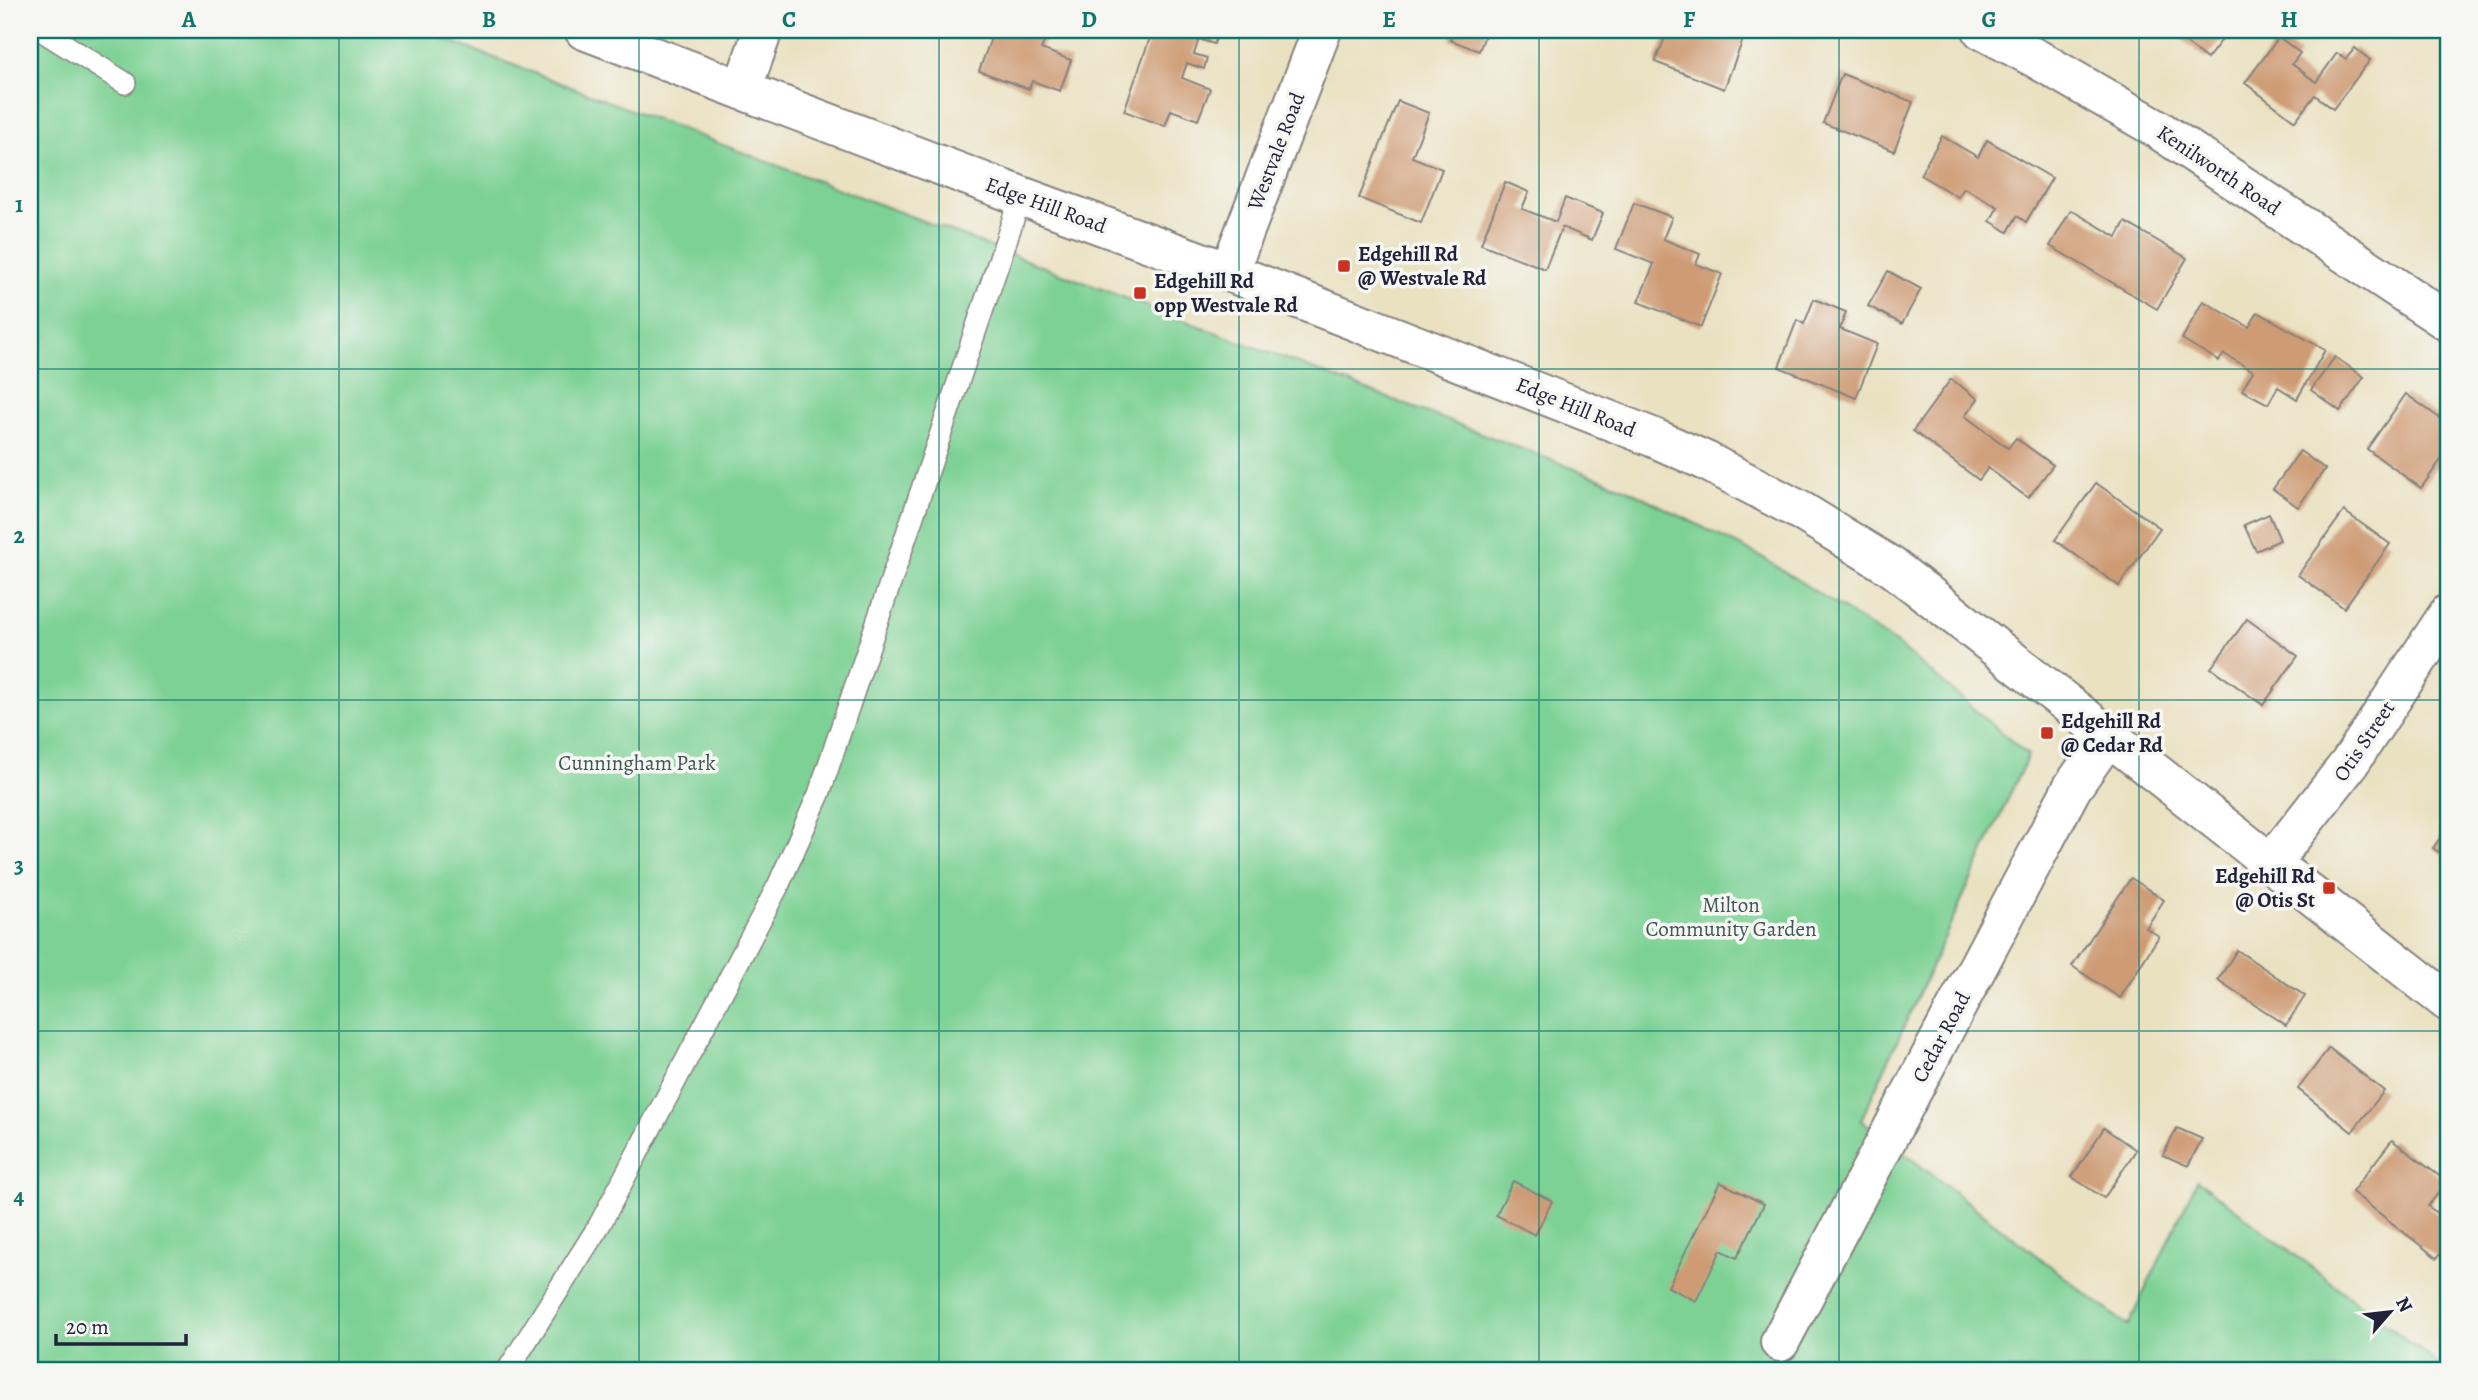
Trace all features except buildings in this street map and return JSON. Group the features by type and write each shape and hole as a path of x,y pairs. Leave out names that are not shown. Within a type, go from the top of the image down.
{"street":[{"name":"Edge Hill Road","path":"584,30 1229,272 1652,437 1706,461 1801,511 1892,568 2448,1002"},
{"path":"742,90 763,30"},
{"name":"Westvale Road","path":"1229,272 1322,30"},
{"name":"Kenilworth Road","path":"1982,30 2038,59 2153,126 2448,322"},
{"name":"Otis Street","path":"2272,862 2342,773 2448,614"},
{"name":"Cedar Road","path":"1780,1342 2066,800 2084,768 2109,735"}],"lane":[{"path":"41,30 125,83"},
{"path":"508,1370 600,1224 778,886 806,826 1021,196"}],"green space":[{"name":"Cunningham Park","path":"30,30 421,30 1625,488 1762,557 1897,644 2028,755 1861,1120 2128,1326 2197,1180 2446,1370 30,1370"}],"place":[{"name":"Edgehill Rd @ Westvale Rd","path":"1344,266"},
{"name":"Edgehill Rd opp Westvale Rd","path":"1140,293"},
{"name":"Edgehill Rd @ Cedar Rd","path":"2047,733"},
{"name":"Edgehill Rd @ Otis St","path":"2329,888"}],"park label":[{"name":"Milton Community Garden","path":"1731,917"}]}
